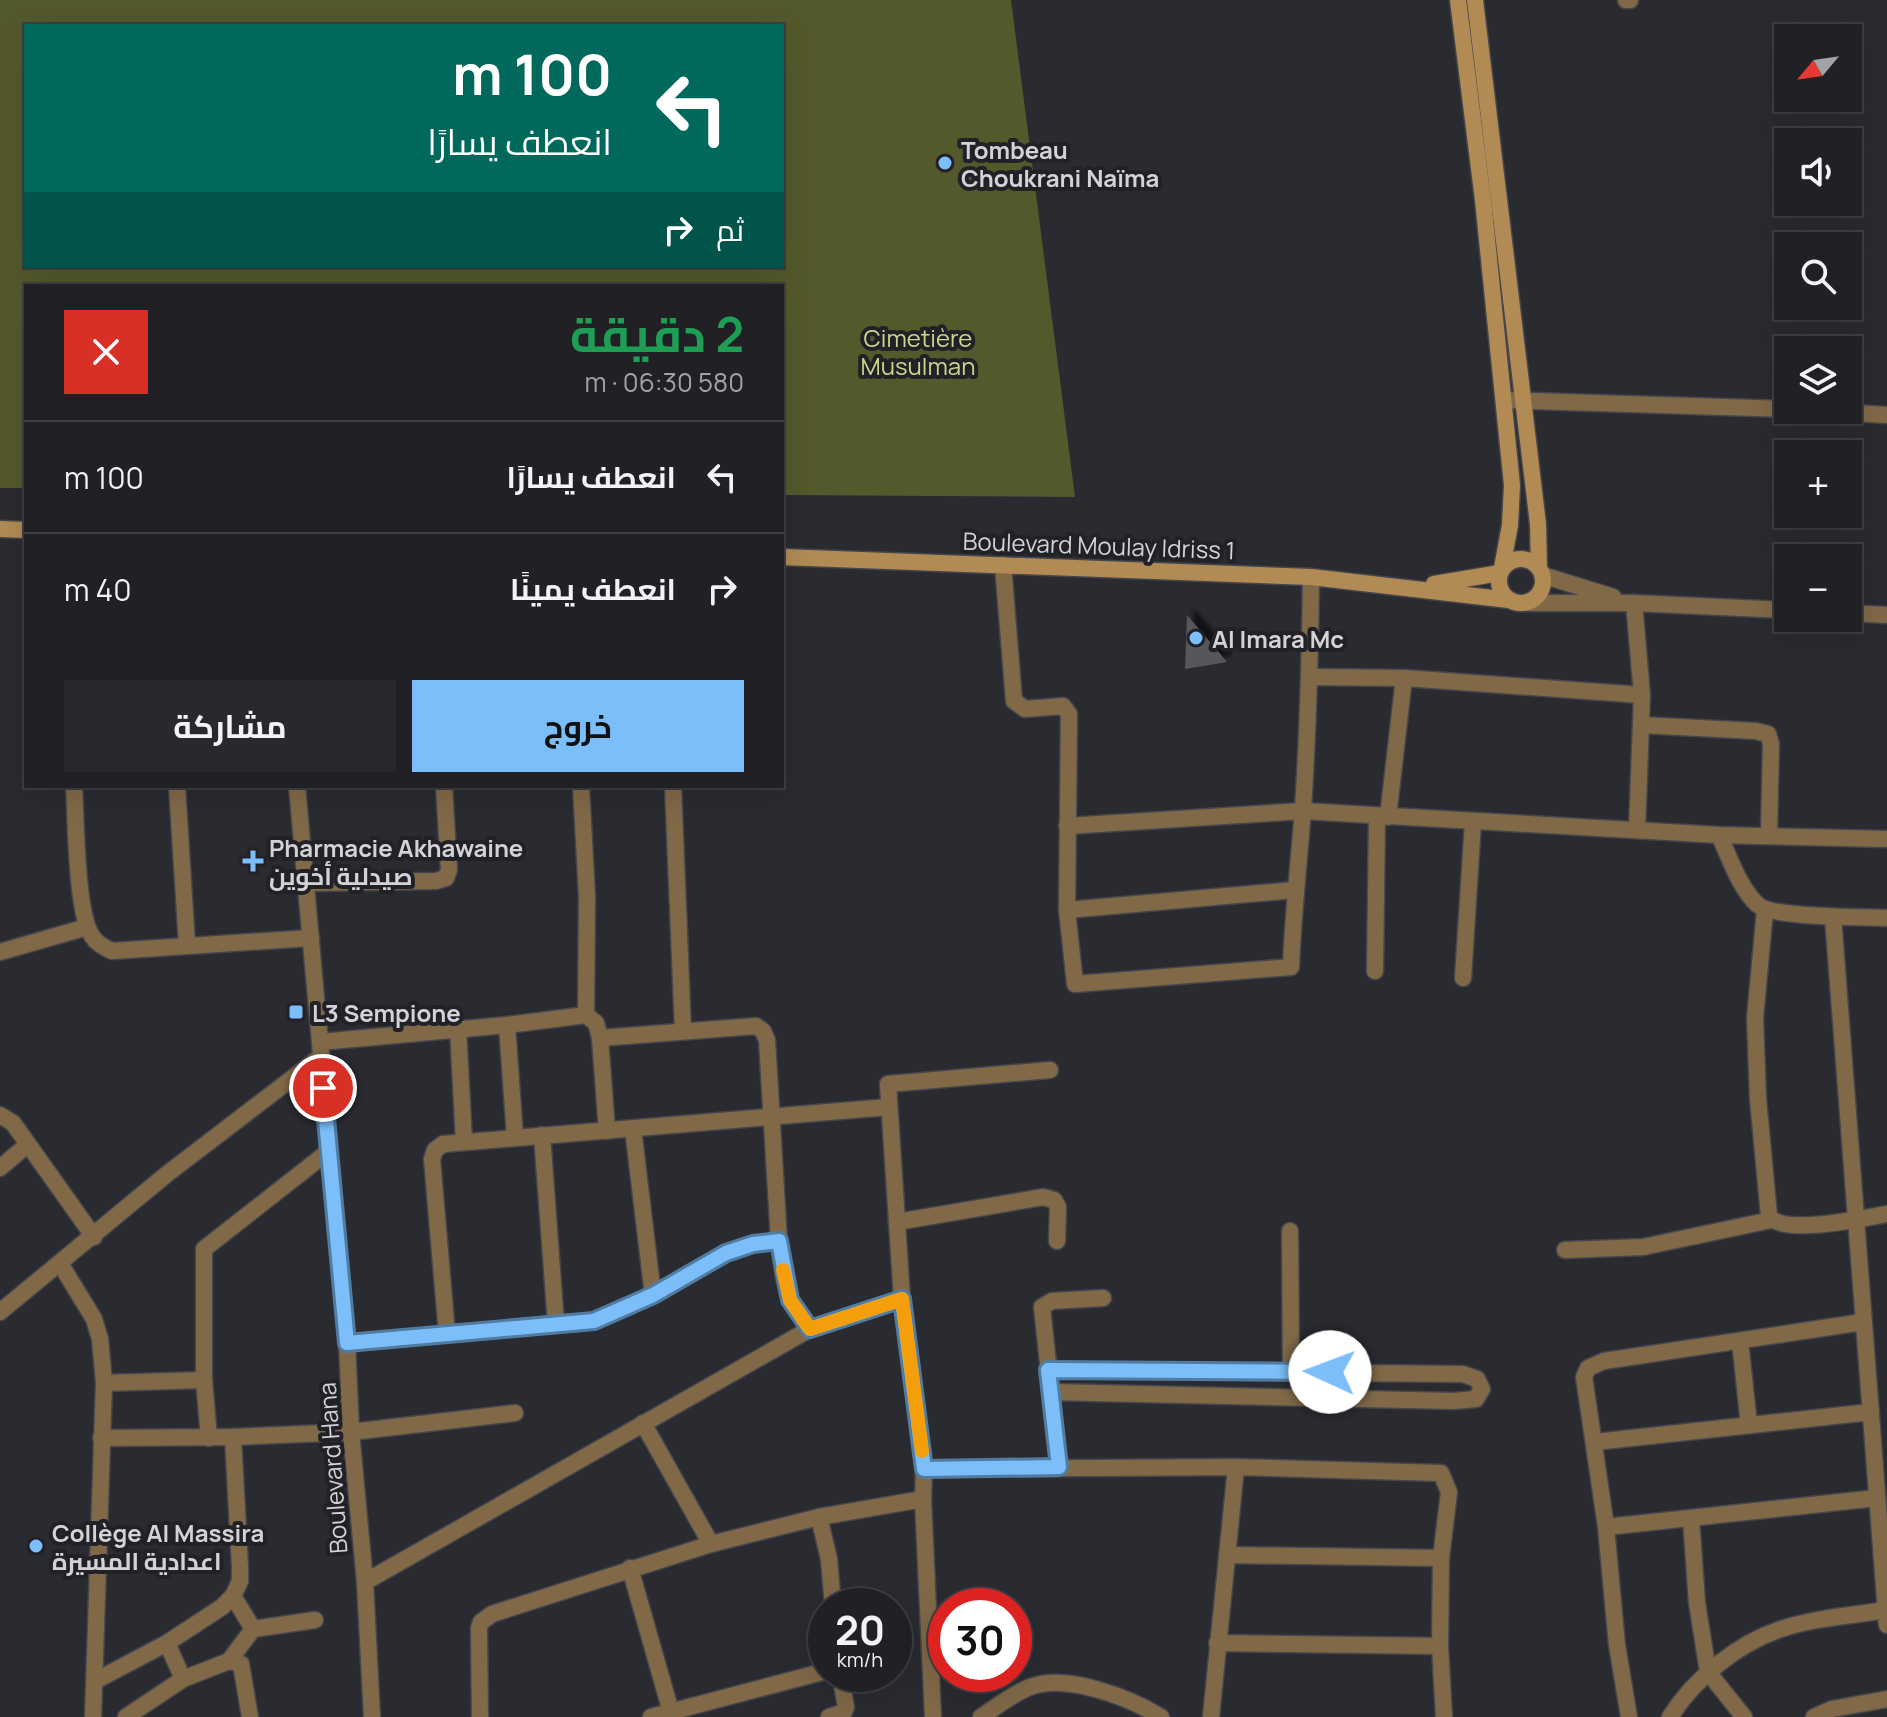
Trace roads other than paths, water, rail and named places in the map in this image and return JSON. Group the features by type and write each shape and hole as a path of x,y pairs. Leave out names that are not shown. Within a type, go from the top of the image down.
{"main road":[{"path":"1458,0 1483,200 1512,485 1510,525 1500,588 1516,602 1530,601 1541,591 1538,524 1475,0"},
{"path":"0,529 24,530"},
{"name":"Boulevard Moulay Idriss 1","path":"784,557 1311,577 1414,587 1516,602"},
{"path":"1501,571 1508,563 1521,558 1541,572"},
{"name":"Boulevard Moulay Idriss 1","path":"1414,587 1501,571"}],"street":[{"path":"1504,400 1774,409"},
{"path":"1862,413 1887,415"},
{"path":"1003,565 1014,701 1025,709 1063,706 1069,714 1067,910 1075,984 1291,967 1310,677 1311,577"},
{"path":"1541,572 1577,588 1634,603"},
{"path":"1516,602 1774,609"},
{"path":"1634,603 1642,695 1637,830"},
{"path":"1862,614 1887,615"},
{"path":"1310,677 1404,678 1642,695"},
{"path":"1375,971 1383,817 1404,678"},
{"path":"1641,725 1768,734 1771,744 1769,835"},
{"path":"74,788 83,914 93,939 112,951 311,938"},
{"path":"177,788 187,945"},
{"name":"Boulevard Hana","path":"297,788 347,1343 372,1717"},
{"path":"305,883 421,882 446,878 449,870 444,788"},
{"path":"586,1015 587,788"},
{"path":"673,788 683,1031"},
{"path":"1067,826 1303,811 1719,835 1887,839"},
{"path":"1463,978 1473,822"},
{"path":"1719,835 1746,889 1765,910 1833,917 1887,918"},
{"path":"1067,910 1295,890"},
{"path":"1765,910 1755,1018 1758,1099 1767,1210 1771,1220"},
{"path":"1670,1717 1708,1672 1759,1638 1780,1629 1886,1618 1833,917"},
{"path":"0,952 87,927"},
{"path":"0,1312 61,1265 320,1049 458,1028 586,1015 596,1023 600,1038 607,1131"},
{"path":"507,1025 515,1137"},
{"path":"600,1038 756,1026 763,1031 767,1040 779,1241 790,1300 810,1329"},
{"path":"458,1028 464,1142"},
{"path":"933,1717 924,1469 902,1299 888,1084 1050,1070"},
{"path":"447,1334 432,1159 435,1150 443,1144 889,1107"},
{"path":"0,1115 13,1123 94,1237"},
{"path":"633,1129 653,1295"},
{"path":"542,1135 556,1324"},
{"path":"0,1168 27,1145"},
{"path":"209,1438 204,1380 204,1249 329,1151"},
{"path":"897,1222 1043,1197 1054,1200 1058,1207 1057,1241"},
{"path":"1565,1250 1643,1247 1771,1220 1791,1227 1887,1214"},
{"path":"1290,1231 1299,1371 1304,1397"},
{"path":"347,1343 594,1321 653,1295 726,1253 753,1244 779,1241"},
{"path":"61,1265 94,1319 100,1339 104,1383 93,1717"},
{"path":"1059,1467 1041,1312 1044,1304 1103,1298"},
{"path":"365,1582 810,1329 902,1299"},
{"path":"1629,1717 1617,1645 1606,1527 1584,1377 1588,1368 1604,1361 1863,1322"},
{"path":"1740,1341 1749,1425"},
{"path":"1048,1370 1463,1374 1477,1379 1482,1389 1479,1397 1474,1399 1051,1392"},
{"path":"1190,1371 1190,1394"},
{"path":"1375,1374 1375,1399"},
{"path":"104,1383 204,1380"},
{"path":"1595,1442 1871,1412"},
{"path":"101,1438 209,1438 351,1432 515,1413"},
{"path":"643,1423 711,1544"},
{"path":"95,1681 167,1643 222,1607 233,1596 240,1581 240,1567 233,1437"},
{"path":"924,1469 1236,1467 1441,1473 1449,1492 1441,1558 1440,1646 1444,1717"},
{"path":"1211,1717 1236,1467"},
{"path":"1606,1527 1877,1498"},
{"path":"480,1717 478,1639 481,1622 492,1614 711,1544 819,1517 923,1499"},
{"path":"819,1517 829,1559 831,1588"},
{"path":"1691,1518 1697,1603 1708,1672 1744,1717"},
{"path":"1227,1555 1441,1558"},
{"path":"630,1568 671,1712"},
{"path":"233,1596 253,1629"},
{"path":"126,1717 183,1679 229,1661 253,1629 315,1620"},
{"path":"167,1643 183,1679"},
{"path":"1217,1643 1440,1646"},
{"path":"229,1661 241,1664 250,1717"},
{"path":"651,1717 808,1676"},
{"path":"981,1717 1030,1687 1069,1683 1138,1703 1161,1717"},
{"path":"829,1717 844,1712 843,1692"},
{"path":"1814,1717 1832,1709 1887,1699"}],"place":[{"name":"Tombeau Choukrani Naïma","path":"945,163"},
{"name":"Al Imara Mc","path":"1196,638"},
{"name":"Pharmacie Akhawaine صيدلية أخوين","path":"253,861"},
{"name":"L3 Sempione","path":"296,1012"},
{"name":"Collège Al Massira اعدادية المسيرة","path":"36,1546"}],"park label":[{"name":"Cimetière Musulman","path":"918,351"}]}
